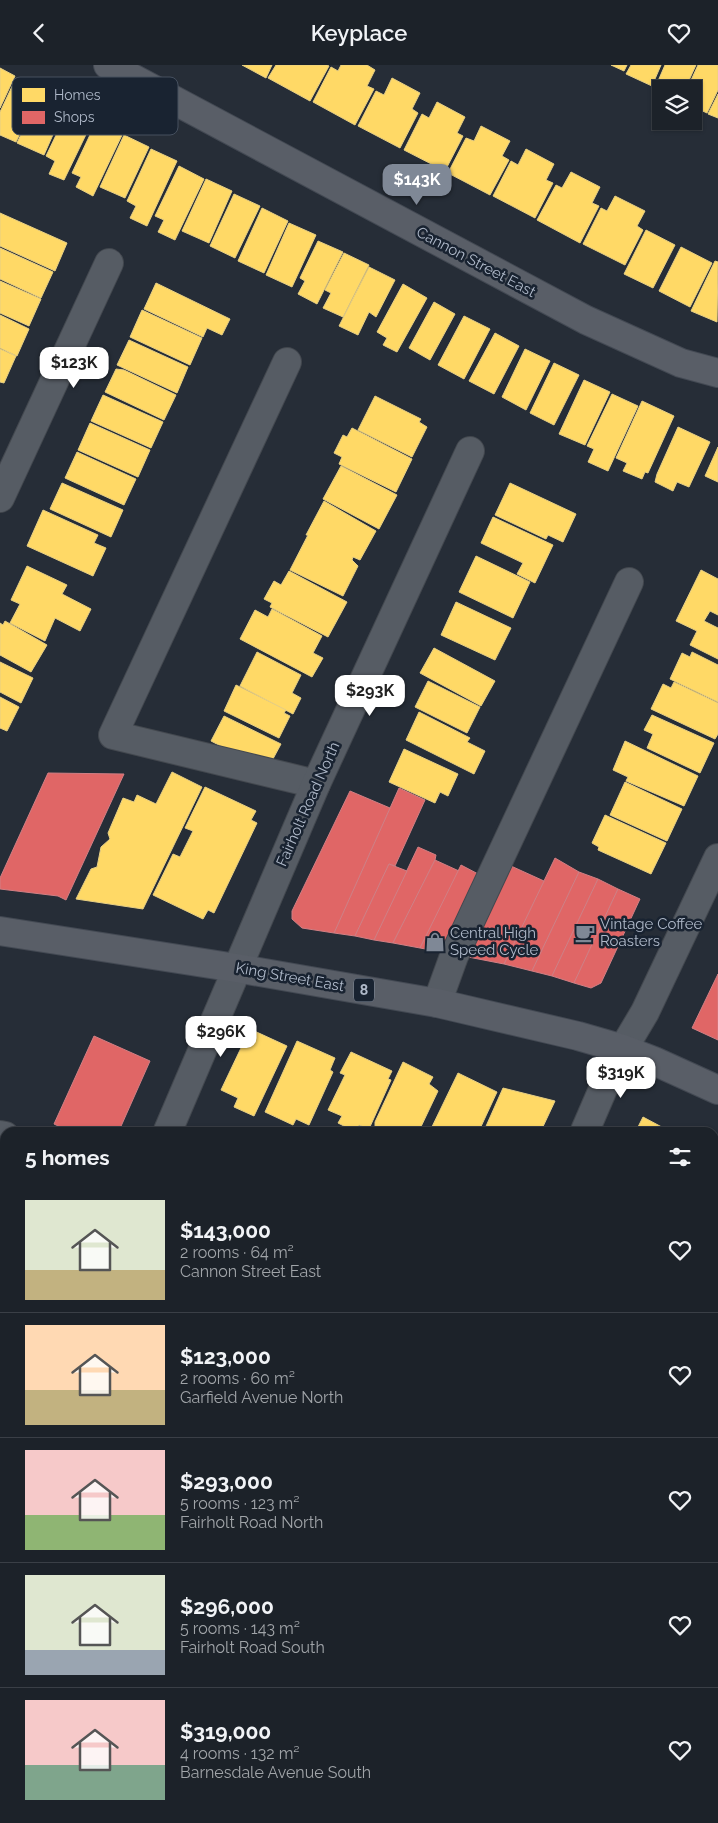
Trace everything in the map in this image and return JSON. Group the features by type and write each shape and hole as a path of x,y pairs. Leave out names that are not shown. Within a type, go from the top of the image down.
{"main road":[{"name":"Cannon Street East","path":"108,65 130,77"},
{"name":"Cannon Street East","path":"178,102 586,321 681,363 718,373"},
{"name":"King Street East","path":"0,931 236,968 437,1003 578,1036 623,1049 718,1089"}],"street":[{"path":"0,498 109,263"},
{"path":"287,362 113,735 316,784"},
{"name":"Fairholt Road North","path":"170,1127 316,784 470,451"},
{"path":"437,1003 454,956 629,582"},
{"path":"587,1127 623,1049 645,1012 718,858"}],"building: Homes":[{"path":"242,65 272,65 266,78"},
{"path":"276,65 329,66 310,101 268,78"},
{"path":"341,65 367,65 375,70 367,86 374,89 355,125 313,102 331,67 338,71"},
{"path":"611,65 627,65 624,71"},
{"path":"631,65 661,65 655,80 652,80 652,86 626,74"},
{"path":"665,65 696,65 689,80 658,80"},
{"path":"698,65 718,65 718,90 707,113 702,111 702,80 691,80"},
{"path":"0,68 15,76 12,77 12,82 0,108"},
{"path":"392,78 420,93 412,109 418,113 400,148 358,126 376,91 384,95"},
{"path":"12,86 12,135 19,135 16,142 0,135 0,112"},
{"path":"718,94 718,118 708,114"},
{"path":"437,102 465,117 457,133 463,136 445,171 404,150 422,114 429,118"},
{"path":"481,126 510,141 502,156 509,160 490,195 448,173 466,138 474,141"},
{"path":"21,135 53,135 44,155 17,143"},
{"path":"56,135 86,135 64,180 49,174 55,161 46,156"},
{"path":"90,135 122,135 93,196 76,187 81,177 72,173"},
{"path":"124,135 149,147 125,198 100,187"},
{"path":"151,149 177,161 147,226 130,218 136,206 127,201"},
{"path":"526,149 554,164 546,180 553,183 535,218 493,196 511,161 518,165"},
{"path":"179,166 204,179 175,240 158,232 164,220 155,216"},
{"path":"571,172 600,187 592,203 599,206 580,243 537,220 556,185 562,188"},
{"path":"206,179 232,191 209,243 182,231"},
{"path":"234,194 260,206 235,258 210,246"},
{"path":"615,196 645,211 637,226 643,230 625,265 583,244 601,208 607,211"},
{"path":"262,208 288,221 264,273 238,261"},
{"path":"0,213 67,243 55,271 0,246"},
{"path":"289,223 316,235 292,287 266,275"},
{"path":"646,230 675,245 653,288 624,274"},
{"path":"318,241 343,252 317,304 298,294 305,281 300,278"},
{"path":"681,247 712,263 690,307 659,291"},
{"path":"0,248 53,272 41,298 0,279"},
{"path":"344,253 369,265 343,317 323,308 331,293 325,290"},
{"path":"715,261 718,262 717,322 691,311"},
{"path":"369,267 395,280 376,317 369,312 358,335 339,326"},
{"path":"0,281 41,299 29,326 0,313"},
{"path":"156,283 230,319 222,335 207,328 203,337 144,309"},
{"path":"403,284 427,298 397,352 383,345 387,338 377,332"},
{"path":"434,302 455,314 430,360 409,348"},
{"path":"142,310 202,338 190,365 130,337"},
{"path":"0,315 29,329 17,356 0,348"},
{"path":"464,316 490,329 464,379 438,365"},
{"path":"495,333 519,346 494,394 469,381"},
{"path":"129,340 188,367 177,393 117,365"},
{"path":"0,349 16,356 4,383 0,382"},
{"path":"525,349 550,361 526,410 502,397"},
{"path":"554,363 579,375 554,425 530,413"},
{"path":"116,369 124,370 176,395 164,420 105,392"},
{"path":"584,380 610,392 585,445 559,434"},
{"path":"612,394 638,406 608,471 588,462 594,449 587,446"},
{"path":"103,395 163,422 151,448 91,421"},
{"path":"375,396 421,419 419,422 427,427 412,457 358,430"},
{"path":"642,401 674,416 648,473 645,472 642,479 623,471 627,463 616,458"},
{"path":"90,423 150,450 138,477 78,450"},
{"path":"678,427 710,442 689,487 677,482 673,491 655,482"},
{"path":"352,428 412,459 396,492 339,464 342,457 334,453 343,435 347,437"},
{"path":"718,447 718,482 705,476"},
{"path":"77,452 136,479 124,505 65,478"},
{"path":"341,466 397,495 379,529 323,499"},
{"path":"62,483 123,510 111,537 50,509"},
{"path":"510,483 576,514 563,542 548,535 546,539 495,515"},
{"path":"324,501 376,531 360,560 353,557 352,560 358,566 343,596 290,570"},
{"path":"43,510 98,535 94,543 106,548 93,576 27,546"},
{"path":"493,517 553,545 535,583 517,574 523,563 481,543"},
{"path":"476,556 530,582 513,618 459,592"},
{"path":"27,566 67,585 62,594 91,609 80,631 55,618 45,641 10,623 20,604 11,600"},
{"path":"701,570 718,579 718,615 710,611 704,621 718,628 718,659 690,645 697,631 676,621"},
{"path":"289,571 347,602 328,637 270,607 272,603 264,599 274,581 281,585"},
{"path":"456,602 511,628 495,660 441,635"},
{"path":"272,609 322,636 313,653 323,658 312,677 240,639 255,610 268,617"},
{"path":"5,621 47,645 31,672 0,655 0,623 3,625"},
{"path":"434,648 495,681 481,706 420,673"},
{"path":"257,652 301,675 292,693 301,698 293,714 240,686"},
{"path":"692,652 718,665 718,702 670,679 682,653 690,657"},
{"path":"0,662 33,678 21,703 0,692"},
{"path":"428,681 480,707 467,733 415,707"},
{"path":"674,682 718,703 718,734 715,739 651,709 663,684 671,688"},
{"path":"236,685 286,710 284,713 290,716 279,738 224,711"},
{"path":"0,697 19,707 7,731 0,728"},
{"path":"419,712 470,738 467,742 485,751 474,774 406,740"},
{"path":"652,715 714,743 700,773 647,748 653,734 644,730"},
{"path":"224,716 281,744 267,770 211,741"},
{"path":"625,741 698,776 684,806 626,781 628,777 613,770"},
{"path":"404,749 458,774 448,796 440,792 435,803 389,782"},
{"path":"172,772 202,787 143,909 76,899 91,869 97,867 101,847 110,839 108,833 123,798 134,802 137,795 156,804"},
{"path":"625,782 682,809 667,841 610,815"},
{"path":"205,787 256,811 251,820 257,823 214,913 208,910 203,919 153,895 173,854 180,857 193,831 185,828"},
{"path":"605,815 666,843 651,874 598,850 599,847 592,843"},
{"path":"250,1029 287,1046 254,1116 234,1107 238,1098 221,1090"},
{"path":"297,1041 335,1058 330,1070 333,1072 309,1125 296,1119 293,1125 265,1112"},
{"path":"351,1052 392,1071 388,1079 391,1080 370,1127 359,1125 358,1127 346,1127 338,1123 342,1116 328,1110 345,1075 340,1073"},
{"path":"403,1062 433,1077 429,1084 438,1091 421,1127 375,1127 375,1122"},
{"path":"458,1073 497,1092 481,1127 432,1127"},
{"path":"503,1088 555,1101 543,1127 486,1127"},
{"path":"643,1117 662,1127 638,1127"}],"building: Shops":[{"path":"48,773 124,774 66,900 58,896 0,889 0,878"},
{"path":"399,788 425,800 395,866 389,864 355,936 334,933"},
{"path":"350,791 390,808 334,933 302,928 292,919 292,911"},
{"path":"418,847 436,855 435,860 393,943 374,940"},
{"path":"555,858 579,872 532,971 504,964"},
{"path":"435,860 459,871 420,948 393,943"},
{"path":"389,864 407,871 374,940 355,936"},
{"path":"461,865 482,876 447,953 420,948"},
{"path":"511,866 544,881 504,964 463,956"},
{"path":"579,872 598,879 552,976 532,971"},
{"name":"Vintage Coffee Roasters","path":"598,879 618,889 574,983 552,976"},
{"path":"618,889 640,899 601,983 591,988 574,983"},
{"path":"718,974 718,1040 692,1028"},
{"path":"94,1036 150,1061 121,1127 60,1127 54,1124"}],"place":[{"name":"Vintage Coffee Roasters","path":"585,933"},
{"name":"Central High Speed Cycle","path":"435,942"}]}
